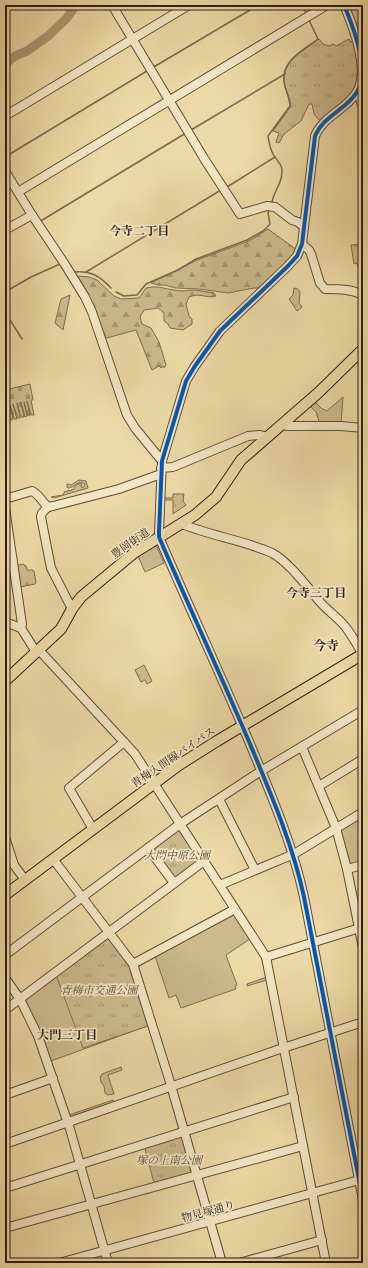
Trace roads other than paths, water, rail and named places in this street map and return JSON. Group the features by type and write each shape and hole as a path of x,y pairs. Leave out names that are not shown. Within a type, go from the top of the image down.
{"main road":[{"name":"豊岡街道","path":"5,681 63,626 81,596 134,553 182,524 216,497 241,460 318,394 363,349"},
{"name":"青梅入間線バイパス","path":"5,895 179,765 363,654"}],"street":[{"path":"112,5 240,214 267,206 275,207 292,220 303,226"},
{"path":"5,116 189,5"},
{"path":"18,192 327,5"},
{"path":"344,5 355,30 362,74 361,84 358,91 349,102 323,122 315,136 302,244 299,253 224,327 195,366 184,386 162,468 159,537 242,726 282,821 294,854 361,1180 363,1200"},
{"path":"358,91 361,96 361,105 363,108"},
{"path":"5,171 85,297 127,415 162,468"},
{"path":"5,230 32,215"},
{"path":"302,244 309,250 320,283 325,289 347,290 363,295"},
{"path":"282,425 342,426 363,428"},
{"path":"72,609 50,565 41,517 42,513 48,507 57,506 118,489 162,468 173,467 248,436 259,435 268,437"},
{"path":"5,499 32,491 35,492 48,507"},
{"path":"5,508 22,624 21,628"},
{"path":"182,524 238,541 280,558 290,567 321,603 347,628 363,654"},
{"path":"5,622 21,628 38,651 135,754 266,957 326,1263"},
{"path":"5,955 180,824 261,771 363,710"},
{"path":"93,829 69,788 124,742"},
{"path":"302,747 336,828 348,869 361,927 363,948"},
{"path":"319,786 363,759"},
{"path":"219,799 255,870"},
{"path":"220,885 294,854 363,812"},
{"path":"5,837 14,865 25,880"},
{"path":"148,848 174,883"},
{"path":"53,859 132,964 198,1175 222,1263"},
{"path":"5,1010 204,861"},
{"path":"348,869 363,865"},
{"path":"132,964 235,909"},
{"path":"266,957 361,927"},
{"path":"5,978 20,999 38,1036 68,1122 108,1263"},
{"path":"5,1144 284,1047 363,1022"},
{"path":"6,1093 53,1078"},
{"path":"5,1188 294,1097"},
{"path":"5,1228 303,1146"},
{"name":"物見塚通り","path":"59,1263 361,1180"},
{"path":"239,1263 322,1240"}],"waterway":[{"path":"5,64 15,56 27,51 48,36 67,18 76,5"},
{"path":"253,8 257,5"},
{"path":"302,5 307,15"},
{"path":"152,68 250,10"},
{"path":"272,203 280,183 282,170 271,150 268,136 290,106 284,82 286,68 295,56 318,39 309,20"},
{"path":"5,157 147,71"},
{"path":"191,130 285,74"},
{"path":"39,222 186,133"},
{"path":"227,187 275,157"},
{"path":"86,272 221,190"},
{"path":"116,292 124,296 137,295 146,284 178,270 196,259 247,240 263,231 270,224 268,213 269,210"},
{"path":"5,292 31,277 60,264"},
{"path":"74,272 90,273 99,277 111,288"},
{"path":"5,312 22,339"}],"district":[{"name":"今寺二丁目","path":"139,231"},
{"name":"今寺三丁目","path":"316,593"},
{"name":"今寺","path":"326,645"},
{"name":"大門三丁目","path":"67,1035"}],"park label":[{"name":"大門中原公園","path":"177,855"},
{"name":"青梅市交通公園","path":"99,990"},
{"name":"塚の上南公園","path":"169,1160"}]}
